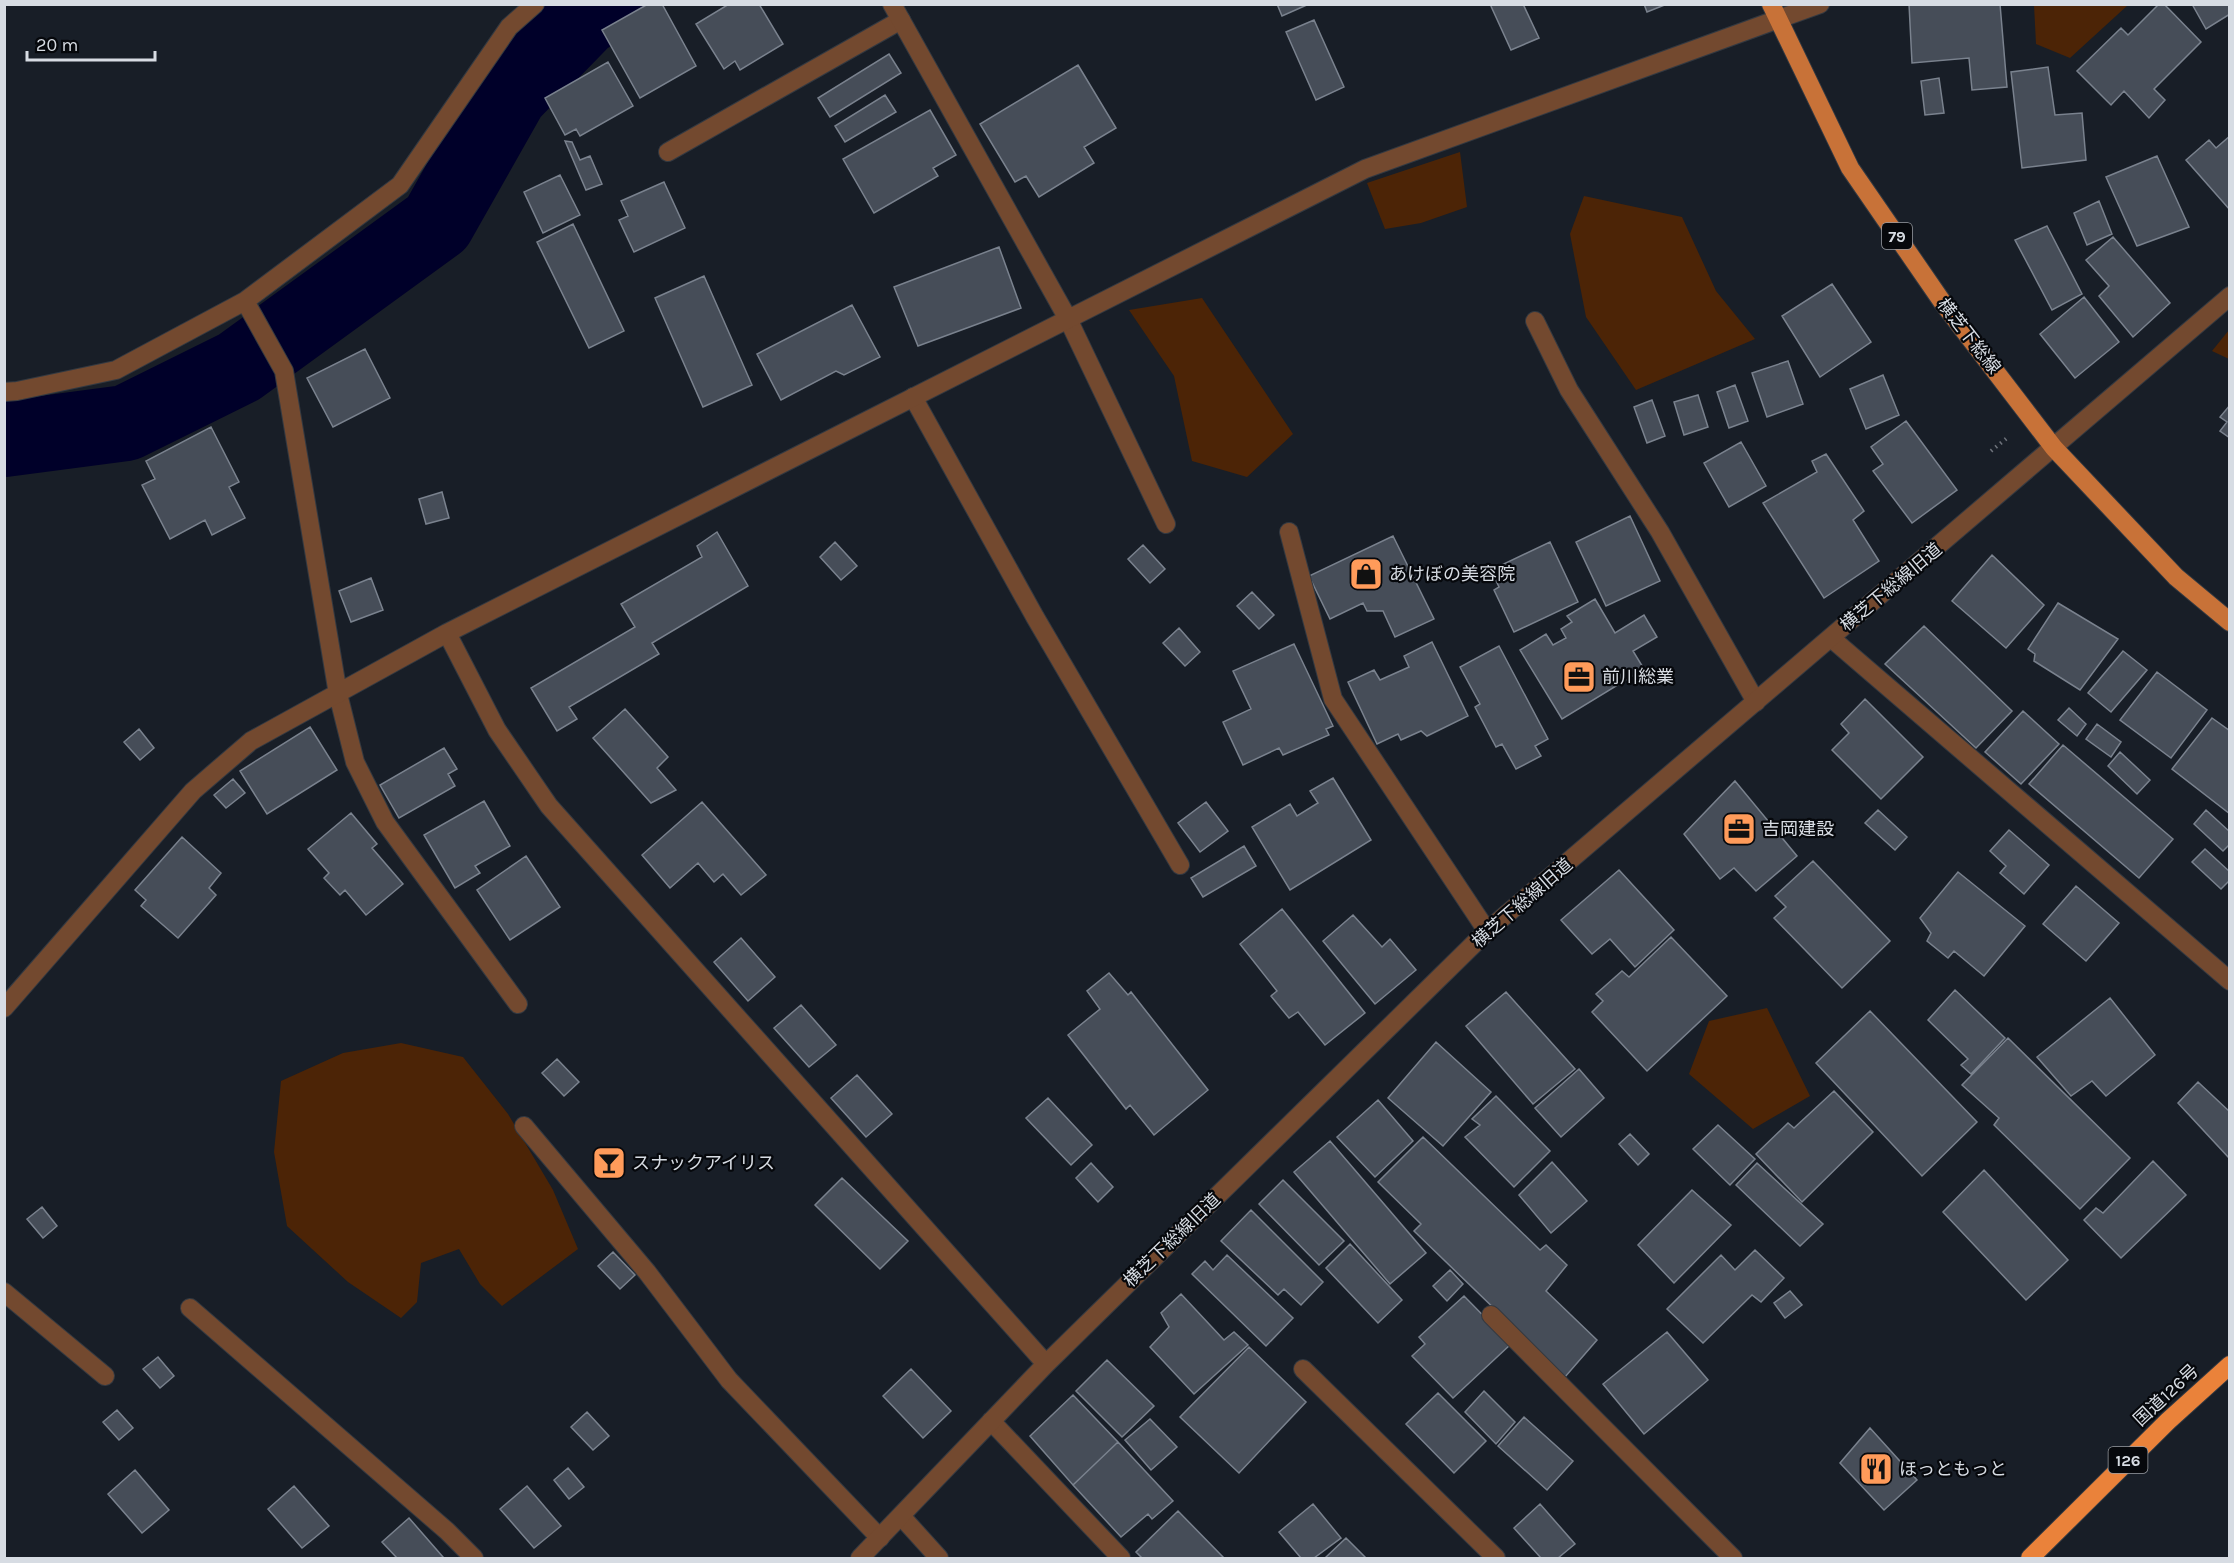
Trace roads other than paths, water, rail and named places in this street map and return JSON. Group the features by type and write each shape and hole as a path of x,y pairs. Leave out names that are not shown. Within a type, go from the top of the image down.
{"highway":[{"name":"国道126号","path":"2030,1558 2168,1421 2229,1365"}],"main road":[{"name":"横芝下総線","path":"1774,12 1850,168 1943,303 2054,448 2176,577 2229,622"}],"street":[{"path":"4,392 116,370 245,300 400,185 509,27 536,4"},
{"path":"4,1008 193,791 251,741 447,633 1365,169 1774,12 1820,4"},
{"path":"668,152 896,12 1068,319 1166,524"},
{"name":"横芝下総線旧道","path":"860,1558 1046,1364 1487,931 2229,296"},
{"path":"245,300 284,371 338,694 355,762 385,822 518,1004"},
{"path":"1535,321 1569,390 1660,532 1756,702"},
{"path":"914,397 1035,617 1180,865"},
{"path":"1289,532 1333,699 1487,931"},
{"path":"447,633 497,730 549,806 1046,1364"},
{"path":"1831,638 2229,981"},
{"path":"524,1126 647,1272 729,1380 880,1538"},
{"path":"4,1292 105,1376"},
{"path":"190,1308 447,1531 474,1558"},
{"path":"1491,1315 1733,1558"},
{"path":"1303,1369 1496,1558"},
{"path":"991,1421 1121,1558"},
{"path":"901,1516 939,1558"}],"waterway":[{"path":"4,439 126,423 239,367 437,223 510,94 584,18 608,4"}],"place":[{"name":"あけぼの美容院","path":"1366,574"},
{"name":"前川総業","path":"1579,677"},
{"name":"吉岡建設","path":"1739,829"},
{"name":"スナックアイリス","path":"609,1163"},
{"name":"ほっともっと","path":"1876,1469"}]}
